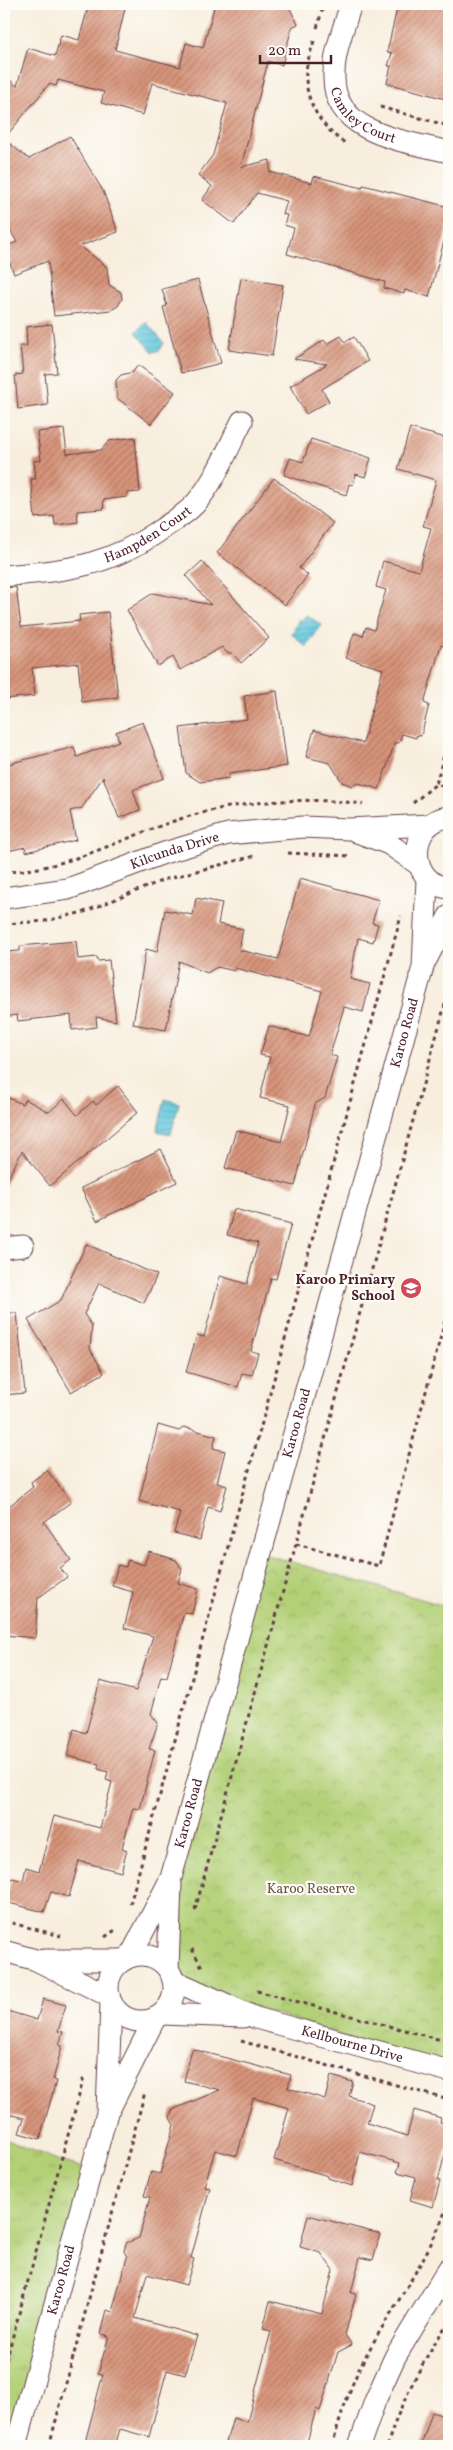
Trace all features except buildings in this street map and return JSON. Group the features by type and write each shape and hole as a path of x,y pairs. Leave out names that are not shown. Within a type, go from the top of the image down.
{"street":[{"name":"Camley Court","path":"351,4 335,62 335,93 342,109 362,126 376,132 449,152"},
{"name":"Hampden Court","path":"4,576 84,566 126,552 145,541 188,511 196,503 210,482 242,421"},
{"name":"Kilcunda Drive","path":"4,898 68,889 172,850 228,834 303,827 349,829 443,817"},
{"name":"Karoo Road","path":"423,967 423,871 418,843 443,817"},
{"name":"Kilcunda Drive","path":"349,829 389,844 436,884 449,888"},
{"name":"Karoo Road","path":"127,1958 171,1878 423,967 449,916"},
{"name":"Karoo Road","path":"171,1878 171,1975"},
{"path":"4,1951 36,1960 110,1999 122,2015 130,2019 138,2021 158,2016 173,1999 171,1975 162,1962 147,1955 127,1958 36,1960"},
{"path":"110,1999 111,1976 127,1958"},
{"name":"Kellbourne Drive","path":"171,1975 256,2018"},
{"name":"Karoo Road","path":"107,2113 110,1999"},
{"name":"Kellbourne Drive","path":"158,2016 201,2014 256,2018 449,2071"},
{"name":"Karoo Road","path":"16,2446 107,2113 158,2016"},
{"path":"359,2446 374,2401 395,2357 449,2268"}],"path":[{"path":"377,116 380,107 449,126"},
{"path":"409,806 436,784 449,738"},
{"path":"436,784 443,786"},
{"path":"279,853 359,856"},
{"path":"4,924 45,921 84,912 166,878 213,865 263,855"},
{"path":"129,1907 403,911"},
{"path":"193,1916 449,990"},
{"path":"296,1544 380,1566 449,1306"},
{"path":"4,1921 66,1937"},
{"path":"100,1939 123,1925"},
{"path":"191,1948 205,1972"},
{"path":"248,1990 449,2042"},
{"path":"239,2041 303,2057 449,2100"},
{"path":"4,2368 87,2067"},
{"path":"49,2446 146,2088"},
{"path":"386,2446 408,2391 422,2364 449,2321"}],"green space":[{"name":"Karoo Reserve","path":"260,1553 449,1607 449,2071 173,1980 171,1878"},
{"path":"4,2139 60,2161 92,2170 16,2446 4,2446"}],"water":[{"path":"146,322 164,343 160,350 153,352 136,332"},
{"path":"306,615 322,625 306,647 292,634 299,619 301,621"},
{"path":"165,1099 179,1103 171,1134 157,1131"}],"place":[{"name":"Karoo Primary School","path":"411,1288"}]}
